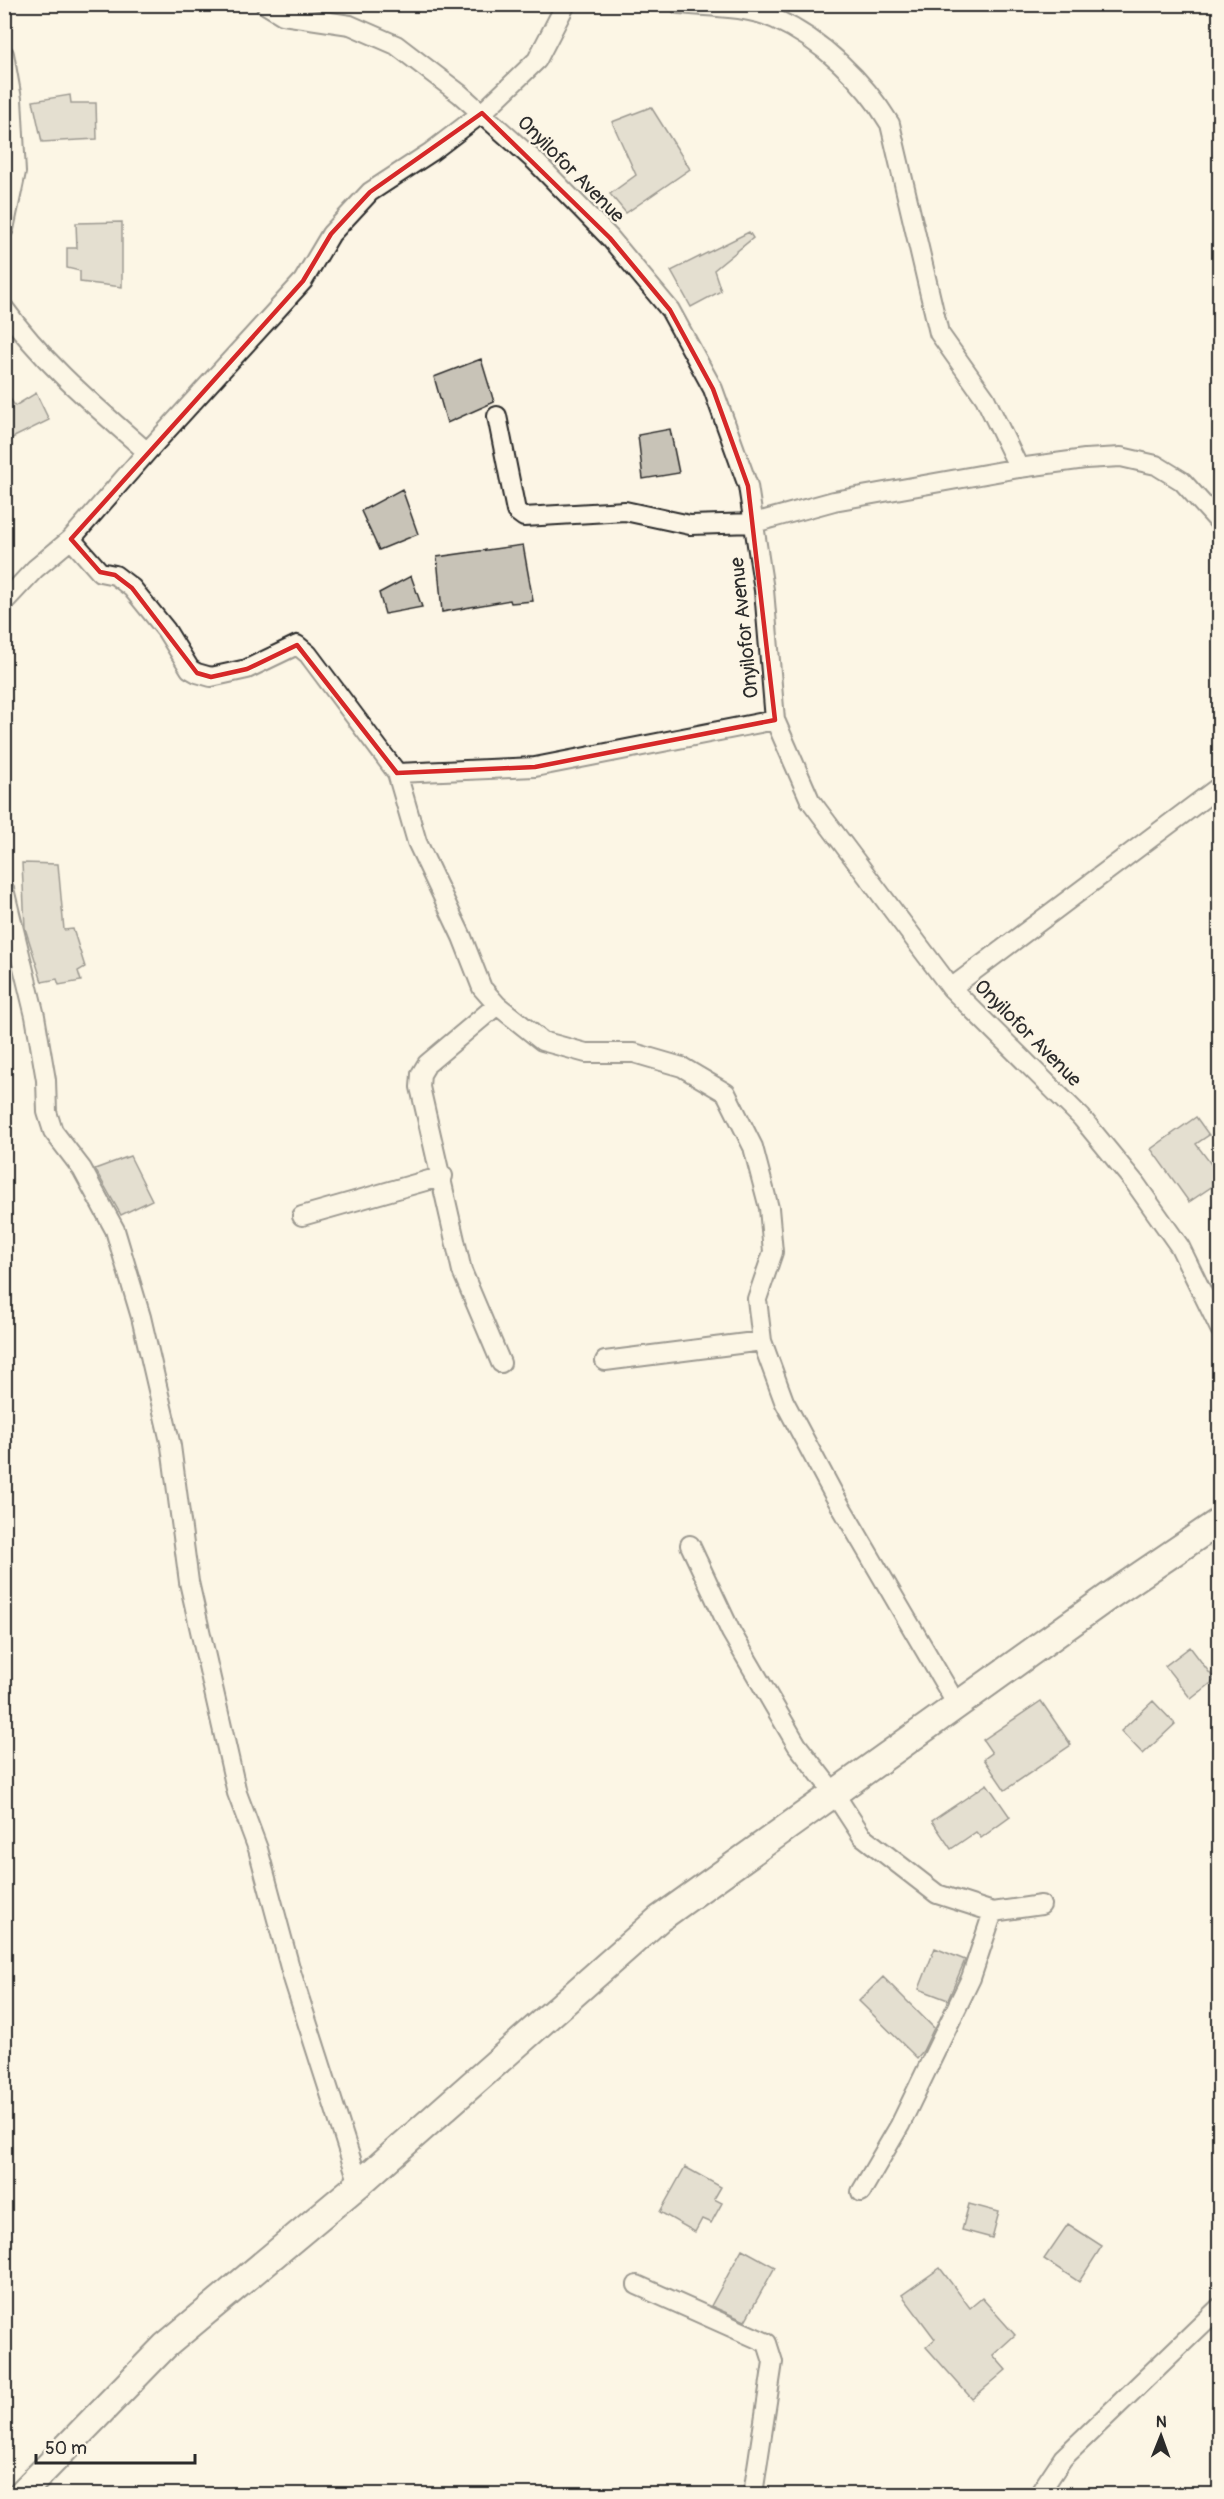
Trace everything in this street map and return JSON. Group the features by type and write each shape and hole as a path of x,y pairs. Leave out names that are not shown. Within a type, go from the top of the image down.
{"main road":[{"path":"21,2494 165,2346 359,2184 659,1919 957,1705 1220,1521"}],"street":[{"name":"Onyilofor Avenue","path":"265,4 283,15 351,25 396,45 482,113 535,161 610,238 670,310 713,389 748,486 764,590 776,720 810,800 951,988 1037,1076 1082,1117 1135,1183 1180,1247 1220,1329"},
{"path":"4,602 35,569 71,539 303,281 331,234 370,192 431,152 482,113 537,60 566,4"},
{"path":"679,4 730,8 775,19 824,49 873,95 890,124 939,333 985,398 1019,468"},
{"path":"4,54 12,99 16,172 4,230"},
{"path":"4,308 24,336 62,377 147,452"},
{"path":"497,416 516,512 524,517 626,511 690,525 754,523 834,501 1019,468 1084,459 1121,457 1156,465 1182,481 1220,523"},
{"path":"71,539 100,572 115,575 132,588 166,630 190,669 197,674 211,677 247,669 297,645 308,654 397,773 417,842 462,937 482,988 497,1005 542,1041 586,1053 634,1053 672,1064 726,1093 753,1147 770,1208 773,1252 757,1299 762,1341 784,1401 832,1493 957,1705"},
{"path":"397,773 535,767 776,720"},
{"path":"951,988 1220,786"},
{"path":"4,889 16,928 35,1016 46,1080 47,1112 53,1131 82,1169 116,1230 141,1317 171,1446 189,1582 237,1793 258,1849 292,1975 359,2184"},
{"path":"497,1005 427,1065 421,1074 420,1087 443,1176 462,1271 501,1363"},
{"path":"302,1216 443,1176"},
{"path":"605,1361 762,1341"},
{"path":"690,1545 731,1632 797,1745 834,1793 862,1836 937,1894 993,1912 1041,1905"},
{"path":"861,2192 900,2125 971,1978 993,1912"},
{"path":"637,2285 768,2343 773,2362 753,2494"},
{"path":"1039,2494 1063,2458 1220,2307"}],"highlighted area":[{"path":"482,113 610,238 670,310 713,389 748,486 775,720 535,767 397,773 297,645 247,669 211,677 197,673 132,588 115,575 100,572 71,539 303,281 331,234 370,192"}],"building":[{"path":"70,95 71,103 96,103 97,139 42,142 33,101"},
{"path":"651,107 690,169 626,213 610,194 636,175 612,122"},
{"path":"122,222 122,287 80,282 80,271 67,268 67,248 77,248 76,223"},
{"path":"749,232 753,238 714,270 721,291 691,307 671,271"},
{"path":"481,359 494,402 447,423 434,377"},
{"path":"4,390 15,406 36,393 49,420 4,442"},
{"path":"670,429 679,473 643,479 638,435"},
{"path":"402,489 418,534 379,550 361,511"},
{"path":"523,545 533,601 511,603 510,600 442,612 437,557"},
{"path":"411,576 422,607 385,614 379,593"},
{"path":"22,863 58,864 64,930 73,929 85,967 78,971 81,981 59,985 57,979 42,982 25,928"},
{"path":"1196,1117 1209,1135 1196,1144 1220,1176 1220,1181 1189,1202 1151,1149"},
{"path":"130,1156 152,1200 121,1215 95,1169"},
{"path":"1190,1647 1215,1680 1191,1699 1165,1666"},
{"path":"1041,1701 1071,1745 1005,1790 984,1759 992,1753 983,1740"},
{"path":"1153,1701 1175,1724 1143,1754 1121,1731"},
{"path":"987,1784 1010,1817 981,1838 976,1832 951,1849 932,1821"},
{"path":"935,1948 965,1960 948,2000 919,1989"},
{"path":"883,1977 934,2028 917,2058 859,2001"},
{"path":"685,2167 721,2187 714,2199 722,2203 711,2223 702,2219 695,2232 660,2212"},
{"path":"969,2204 999,2212 992,2238 962,2230"},
{"path":"1068,2224 1102,2246 1079,2282 1044,2259"},
{"path":"742,2249 775,2267 745,2321 711,2306"},
{"path":"940,2268 970,2308 982,2298 1015,2335 993,2355 1006,2370 972,2399 926,2347 935,2339 902,2295"}]}
